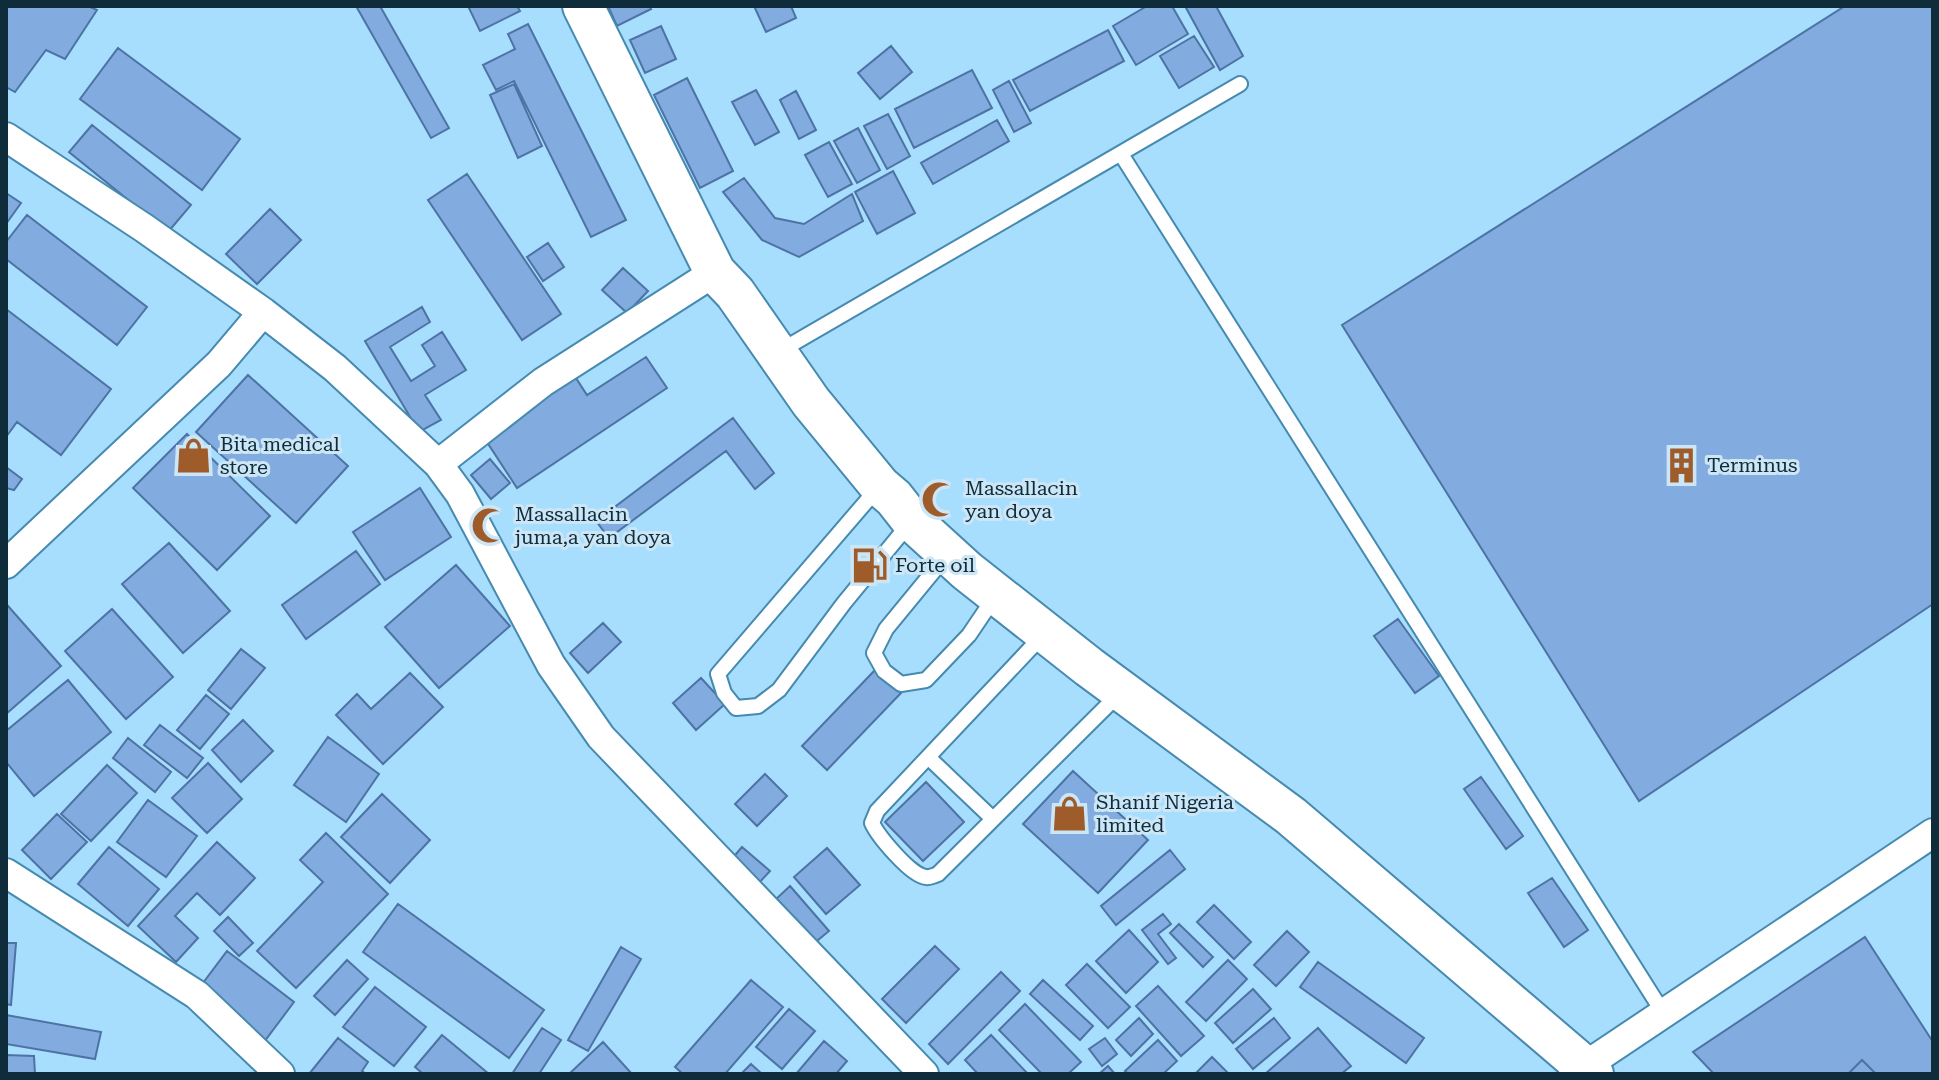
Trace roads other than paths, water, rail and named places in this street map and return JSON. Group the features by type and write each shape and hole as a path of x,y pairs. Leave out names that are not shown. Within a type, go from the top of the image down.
{"street":[{"path":"583,6 715,272 735,293 811,402 912,521 1045,633 1291,816 1584,1072 1664,1014 1929,846"},
{"path":"6,137 144,228 263,312 335,368 438,464 460,494 551,665 601,737 924,1074"},
{"path":"438,464 543,382 715,272"},
{"path":"6,564 219,364 263,312"},
{"path":"6,873 197,995 280,1074"}],"lane":[{"path":"776,353 1240,84"},
{"path":"1121,154 1664,1014"},
{"path":"880,486 718,674 724,693 736,708 758,706 779,690 844,603 912,521"},
{"path":"949,553 886,629 874,653 884,671 901,684 926,680 969,635 996,594"},
{"path":"1045,633 877,811 872,823 877,833 915,873 927,878 938,874 1122,691"},
{"path":"928,757 993,819"}],"place":[{"name":"Bita medical store","path":"194,456"},
{"name":"Terminus","path":"1681,465"},
{"name":"Massallacin yan doya","path":"939,499"},
{"name":"Massallacin juma,a yan doya","path":"489,526"},
{"name":"Forte oil","path":"869,565"},
{"name":"Shanif Nigeria limited","path":"1070,813"}]}
